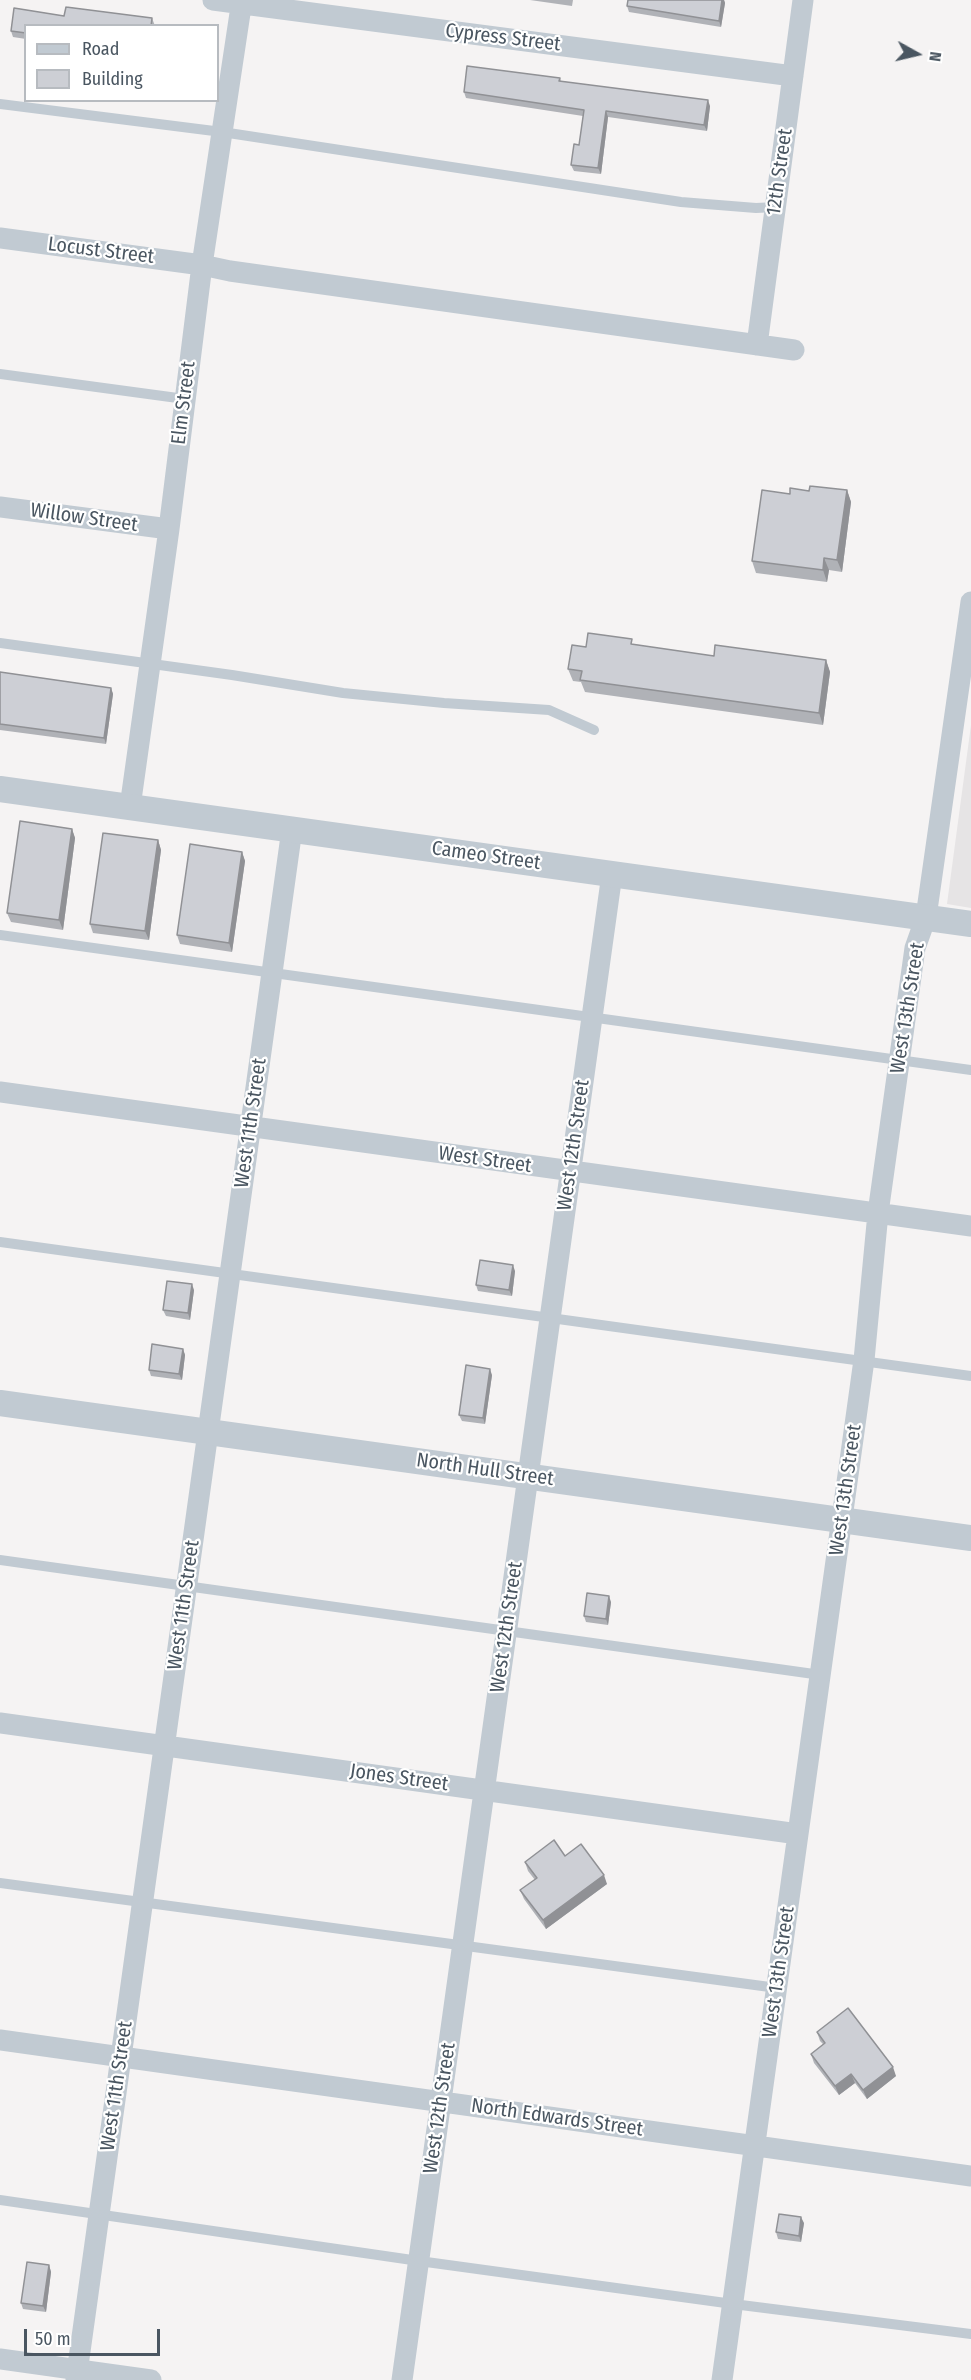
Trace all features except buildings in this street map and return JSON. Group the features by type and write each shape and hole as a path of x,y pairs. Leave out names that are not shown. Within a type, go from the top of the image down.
{"street":[{"name":"Cypress Street","path":"213,0 794,76"},
{"name":"12th Street","path":"757,345 803,0"},
{"name":"Elm Street","path":"130,807 169,529 202,265 242,2"},
{"name":"Locust Street","path":"0,238 794,350"},
{"name":"Willow Street","path":"0,507 169,529"},
{"name":"West 13th Street","path":"722,2380 864,1360 878,1213 899,1060 915,948 926,918 971,602"},
{"name":"Cameo Street","path":"0,789 971,924"},
{"name":"West 11th Street","path":"77,2375 292,829"},
{"name":"West 12th Street","path":"402,2380 612,874"},
{"name":"West Street","path":"0,1092 971,1226"},
{"name":"North Hull Street","path":"0,1403 971,1538"},
{"name":"Jones Street","path":"0,1723 798,1834"},
{"name":"North Edwards Street","path":"0,2040 971,2176"},
{"path":"0,2359 77,2375 151,2380"}],"lane":[{"path":"0,104 222,132 681,202 756,208 776,207"},
{"path":"0,374 185,399"},
{"path":"0,643 232,675 343,693 549,710 594,730"},
{"path":"0,935 591,1019 971,1070"},
{"path":"0,1242 971,1376"},
{"path":"0,1560 820,1675"},
{"path":"0,1883 777,1988"},
{"path":"0,2200 419,2261 971,2334"}],"shaded area":[{"path":"971,725 971,908 947,904"}]}
